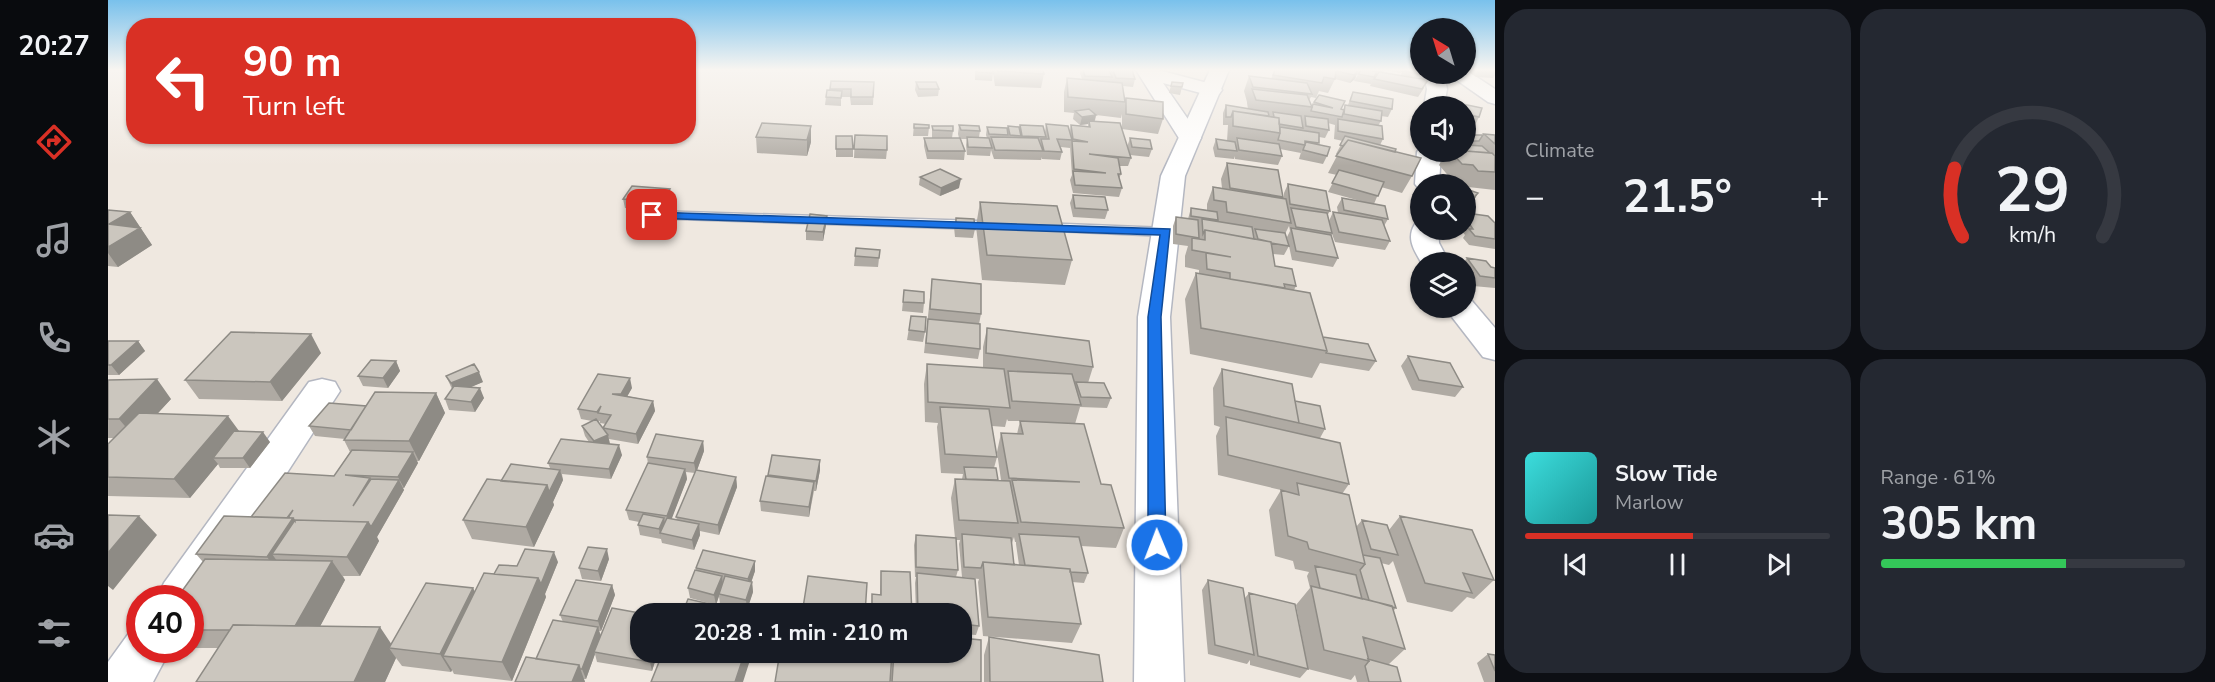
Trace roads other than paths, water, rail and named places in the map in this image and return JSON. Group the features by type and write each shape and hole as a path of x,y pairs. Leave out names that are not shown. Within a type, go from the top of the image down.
{"street":[{"path":"1166,102 1190,138"},
{"path":"1159,682 1154,317 1173,176 1206,102"},
{"path":"1470,318 1495,348"},
{"path":"189,585 322,391"},
{"path":"124,682 137,663"}],"lane":[{"path":"652,215 993,225"},
{"path":"1028,226 1166,232"}]}
